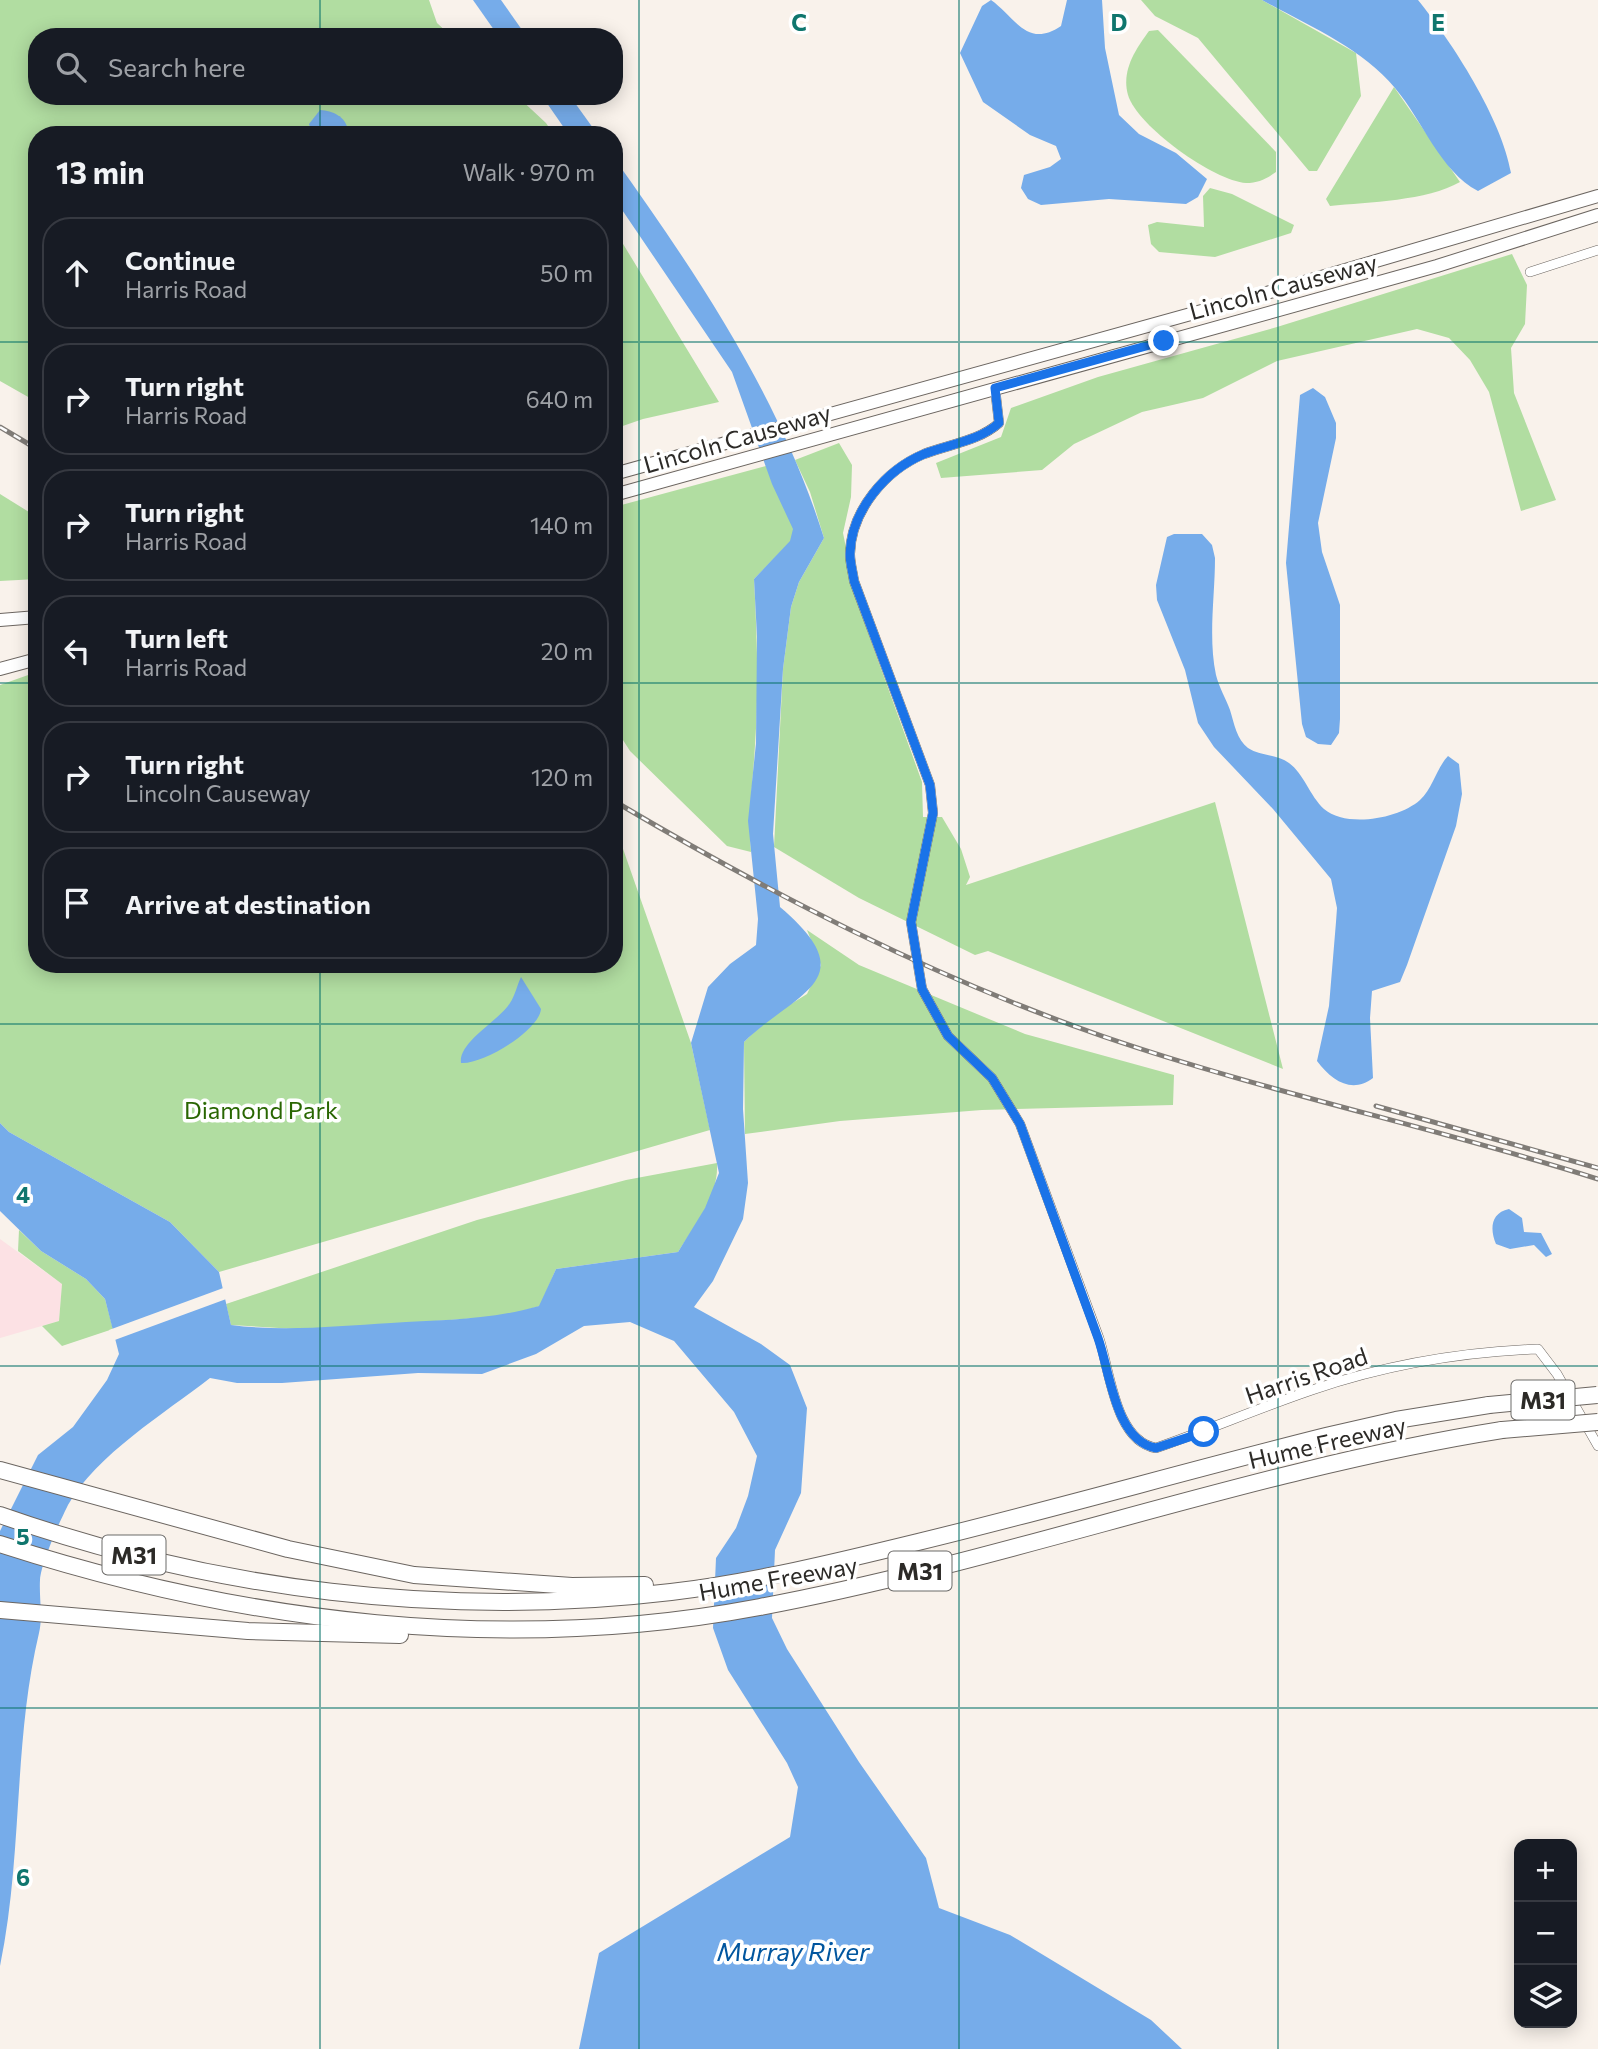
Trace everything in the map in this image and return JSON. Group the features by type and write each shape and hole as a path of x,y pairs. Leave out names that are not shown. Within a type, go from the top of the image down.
{"highway":[{"name":"Hume Freeway","path":"608,1592 753,1579 958,1532 1396,1420 1489,1405 1598,1395"},
{"name":"Hume Freeway","path":"0,1544 135,1584 257,1609 345,1620 486,1629 609,1625 756,1608 851,1589 1357,1456 1502,1430 1598,1422"},
{"path":"0,1470 288,1549 414,1575 608,1592"},
{"name":"M31","path":"0,1515 144,1558 270,1583 424,1600 494,1602 608,1592"},
{"path":"0,1610 248,1631 416,1635 486,1629"}],"main road":[{"name":"Lincoln Causeway","path":"623,471 1270,292 1598,196"},
{"name":"Lincoln Causeway","path":"623,492 1515,243 1598,215"},
{"path":"989,369 995,388"},
{"path":"0,620 28,620"},
{"path":"0,669 28,661"}],"street":[{"path":"1530,272 1598,250"},
{"name":"Harris Road","path":"995,388 999,423 986,435 925,454 897,467 863,509 850,553 854,581 930,785 933,813 911,922 922,989 948,1036 992,1078 1020,1124 1106,1359 1114,1400 1126,1423 1136,1440 1156,1448 1312,1390 1394,1366 1476,1353 1538,1349 1557,1374 1598,1446"}],"shaded area":[{"path":"0,1239 62,1284 59,1321 0,1338"}],"green space":[{"path":"0,0 429,0 437,23 442,28 28,28 28,105 527,105 548,126 28,126 28,397 0,381"},
{"path":"1141,0 1262,0 1356,53 1361,96 1317,171 1309,171 1198,38 1155,16"},
{"path":"1158,30 1276,152 1276,172 1265,179 1246,183 1215,173 1178,150 1134,108 1126,86 1128,69 1149,31"},
{"path":"1394,87 1460,182 1415,197 1330,206 1326,199"},
{"path":"1210,188 1232,194 1294,225 1291,233 1215,257 1159,252 1151,244 1148,225 1157,222 1204,227 1203,196"},
{"path":"623,244 719,402 623,426"},
{"path":"1512,254 1527,285 1525,324 1511,348 1514,393 1556,500 1521,511 1489,392 1470,360 1449,338 1417,329 1277,361 1203,398 1142,412 1074,444 1042,470 941,478 936,463 1001,437 1011,408 1098,377 1277,327"},
{"path":"839,443 852,465 851,497 843,533 857,602 922,782 923,817 942,817 961,849 970,877 966,885 1215,802 1283,1069 988,951 975,955 859,898 774,847 783,669 791,607 799,582 824,538 810,492 795,460"},
{"path":"766,466 794,529 791,541 754,579 757,683 750,811 751,852 727,846 630,751 623,740 623,505"},
{"path":"0,494 28,511 28,579 0,581"},
{"name":"Diamond Park","path":"28,675 28,973 623,973 623,849 691,1043 710,1130 219,1272 170,1222 9,1132 0,1123 0,685"},
{"path":"807,930 859,965 1025,1034 1174,1075 1173,1105 982,1110 840,1121 745,1134 744,1042 770,1017 807,994 821,965"},
{"path":"717,1163 717,1175 710,1199 678,1252 556,1269 540,1306 505,1316 312,1330 231,1325 226,1304 477,1220 626,1180"},
{"path":"19,1230 41,1251 86,1279 105,1299 113,1329 62,1346 42,1326 59,1321 62,1284 18,1251"}],"water":[{"path":"473,0 501,0 521,28 493,28"},
{"path":"991,0 1022,28 1039,34 1061,26 1067,0 1102,0 1105,48 1119,115 1139,134 1176,153 1207,179 1198,197 1186,204 1109,199 1041,205 1028,199 1021,188 1024,175 1050,167 1061,159 1056,146 1030,135 983,102 960,53 982,6"},
{"path":"1262,0 1418,0 1446,37 1487,106 1506,152 1511,173 1478,191 1465,182 1442,158 1405,101 1382,74 1333,38"},
{"path":"548,105 576,105 592,126 563,126"},
{"path":"320,110 334,113 346,126 310,126"},
{"name":"Murray River","path":"623,171 706,294 761,388 806,486 824,538 799,582 791,607 783,669 773,834 780,907 805,932 818,952 820,968 814,983 801,996 744,1042 743,1109 748,1183 743,1219 713,1281 694,1307 761,1344 790,1365 807,1408 801,1493 775,1550 772,1618 787,1649 859,1762 926,1858 939,1908 1010,1935 1151,2020 1182,2049 579,2049 599,1953 790,1837 798,1787 787,1763 728,1670 713,1628 716,1558 736,1528 748,1496 757,1456 734,1412 674,1341 630,1322 584,1326 536,1354 482,1374 418,1373 282,1383 237,1383 210,1378 133,1436 96,1469 68,1505 51,1542 41,1573 40,1627 25,1716 12,1883 0,1966 0,1531 38,1455 73,1427 107,1380 119,1354 105,1299 86,1279 41,1251 0,1211 0,1123 9,1132 170,1222 219,1272 231,1325 311,1328 503,1314 539,1306 556,1269 678,1252 705,1208 719,1173 691,1043 708,987 730,964 756,945 758,919 748,821 756,743 757,637 754,579 790,541 793,529 772,484 732,372 623,211"},
{"path":"1313,388 1325,397 1336,423 1336,438 1318,523 1322,552 1340,605 1340,719 1339,733 1331,745 1318,744 1306,737 1302,724 1286,563 1300,395"},
{"path":"1174,534 1202,534 1212,545 1215,558 1212,646 1216,675 1244,745 1289,763 1324,809 1334,815 1359,820 1386,816 1411,807 1424,795 1448,756 1459,764 1462,794 1456,826 1407,965 1400,982 1372,991 1370,1018 1373,1078 1365,1083 1343,1083 1329,1074 1317,1061 1329,1006 1336,922 1337,908 1331,879 1273,809 1214,747 1198,723 1185,670 1157,600 1156,585 1167,537"},
{"path":"521,977 541,1009 538,1018 520,1036 495,1053 461,1063 466,1047 510,1003"},
{"path":"1509,1209 1522,1218 1524,1232 1541,1233 1552,1254 1546,1257 1534,1245 1510,1249 1496,1244 1493,1223 1498,1214"}],"pier":[{"path":"226,1287 229,1298 112,1341 109,1330"}],"railway":[{"path":"0,427 28,444"},
{"path":"623,806 732,869 852,931 913,960 1038,1012 1102,1036 1225,1075 1598,1179"},
{"path":"1376,1106 1598,1168"}],"route":[{"path":"1164,341 995,388 999,423 986,435 925,454 897,467 883,480 863,509 850,553 854,581 930,785 933,813 911,922 922,989 948,1036 992,1078 1020,1124 1109,1370 1114,1400 1136,1440 1145,1447 1156,1448 1204,1432"}]}
